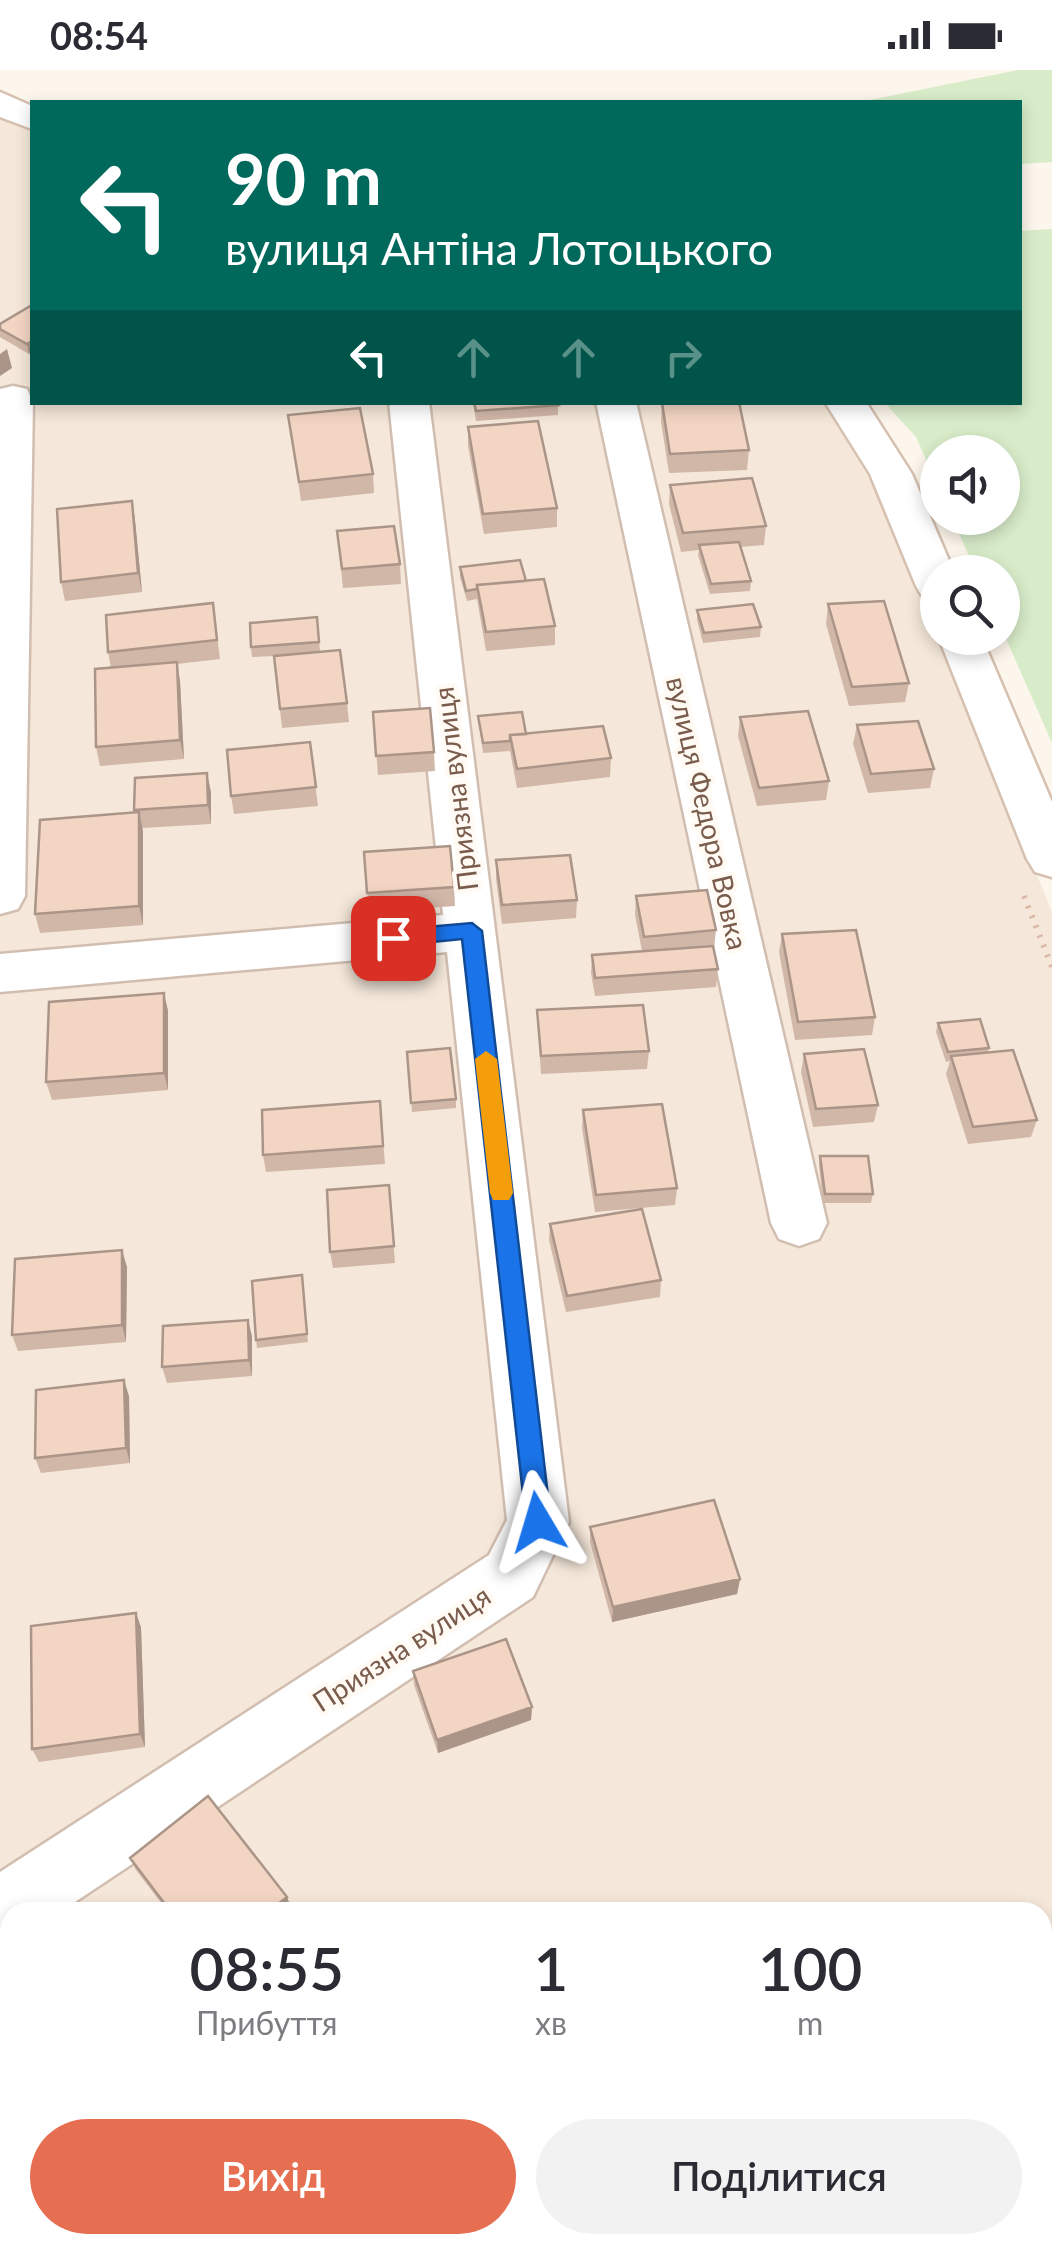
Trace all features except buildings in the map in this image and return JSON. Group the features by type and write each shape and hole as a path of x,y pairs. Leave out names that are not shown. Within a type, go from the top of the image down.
{"street":[{"path":"0,896 15,396"},
{"name":"Приязна вулиця","path":"15,1902 511,1576 538,1522 409,405"},
{"name":"вулиця Федора Вовка","path":"617,405 799,1222"},
{"path":"847,405 891,474 925,555"},
{"path":"966,655 1052,859"},
{"path":"0,974 472,931"}],"shaded area":[{"path":"0,112 30,127 30,405 830,405 898,534 920,588 920,655 947,655 1052,912 1052,1902 0,1902"}],"green space":[{"path":"1018,70 1052,70 1052,162 1022,164 1022,100 870,100"},
{"path":"1052,229 1052,743 1013,655 1020,655 1020,555 968,555 960,535 1020,535 1020,435 920,435 920,446 887,405 1022,405 1022,231"}],"slow traffic":[{"path":"486,1059 501,1193"}],"route":[{"path":"393,938 472,931 538,1522"}]}
